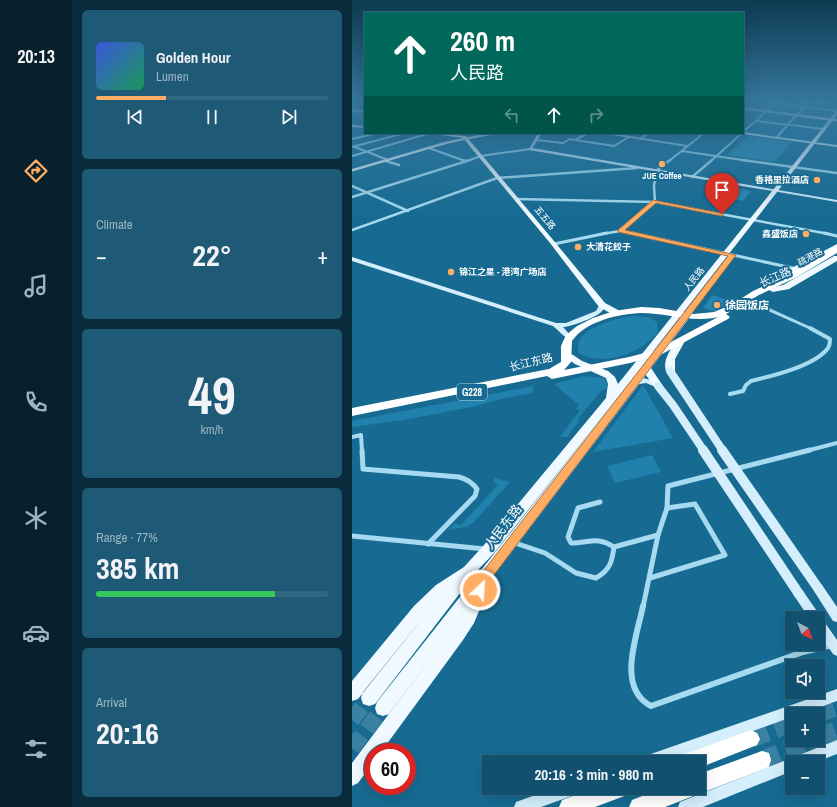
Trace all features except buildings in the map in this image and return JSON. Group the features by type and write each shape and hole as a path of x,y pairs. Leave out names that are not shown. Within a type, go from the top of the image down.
{"highway":[{"name":"疏港路","path":"814,265 837,250"},
{"name":"疏港路","path":"770,289 837,254"},
{"name":"长江路","path":"686,312 697,317 712,316 770,289"},
{"name":"长江路","path":"659,352 752,302 770,289"},
{"name":"G228","path":"569,337 585,325 617,313 642,310 686,312"},
{"name":"长江东路","path":"352,412 552,372 563,367 567,359 566,342 569,337"},
{"name":"长江东路","path":"352,416 592,368 659,352"},
{"path":"706,756 751,739"},
{"path":"706,781 762,760"},
{"path":"569,807 601,795"},
{"path":"639,807 671,795"}],"main road":[{"path":"352,170 458,140"},
{"name":"五五路","path":"467,140 497,178 554,244 602,305 617,313"},
{"path":"445,143 470,143 479,140"},
{"path":"536,140 530,149 837,201"},
{"path":"794,140 837,146"},
{"name":"人民路","path":"610,400 642,366 659,352 686,312 819,140"},
{"path":"770,289 774,282 837,246"},
{"name":"长江路","path":"770,289 786,287 837,258"},
{"path":"352,259 555,325 563,330 569,337"},
{"path":"555,325 571,324 598,312 602,305"},
{"name":"人民路","path":"633,383 646,356 686,312"},
{"path":"680,341 670,358 670,371 696,412 837,617"},
{"path":"567,355 577,363 602,372 613,380 610,400"},
{"path":"620,362 642,366 658,386 673,406 810,611"},
{"path":"633,383 645,380 653,382 658,386"},
{"name":"人民东路","path":"383,708 633,383"},
{"name":"人民东路","path":"369,698 472,567 489,550 610,400"},
{"path":"352,693 419,611 441,589 472,567"},
{"path":"352,777 458,635 476,604 485,577"},
{"path":"825,632 836,647"},
{"path":"668,755 837,695"},
{"path":"816,755 837,747"},
{"path":"685,807 785,767"},
{"path":"522,807 555,795"}],"street":[{"path":"353,147 380,140"},
{"path":"352,156 407,140"},
{"path":"536,140 557,143 568,140"},
{"path":"575,140 614,146 625,140"},
{"path":"644,140 687,146"},
{"path":"655,202 654,186 656,171 695,140"},
{"path":"692,177 734,140"},
{"path":"353,147 399,165"},
{"path":"429,148 466,161"},
{"path":"352,197 481,156 530,149"},
{"path":"682,151 837,173"},
{"path":"352,230 497,178 637,168"},
{"path":"352,186 408,211"},
{"path":"516,199 655,202 837,236"},
{"path":"620,231 655,202"},
{"path":"554,244 620,231 797,269"},
{"path":"730,394 743,391 746,385 751,381 795,370 824,357 830,352 832,347 832,342 830,339 822,334 752,302"},
{"path":"352,437 361,435 363,469 459,477 469,480 475,485 477,489 475,496 428,544"},
{"path":"836,647 803,652 651,706 640,701 634,690 630,668 658,536 667,508 668,486 837,443"},
{"path":"600,502 578,508 568,537 571,544 594,539 605,541 614,548"},
{"path":"650,578 725,555 695,504 667,508"},
{"path":"352,536 489,550"},
{"path":"614,548 658,536"},
{"path":"518,544 545,553 576,572 596,578 607,572 612,565 614,548"}],"shaded area":[{"path":"632,316 648,317 657,322 658,332 643,346 622,356 610,358 599,359 588,357 579,353 578,345 581,338 587,332 616,319"},
{"path":"584,376 604,378 607,384 606,390 602,390 579,417 578,423 567,437 560,437 580,410 576,409 579,405 554,384"},
{"path":"643,385 673,438 593,452"},
{"path":"533,386 533,393 505,398 472,407 403,420 352,427 352,421"},
{"path":"652,455 661,472 615,483 607,466"},
{"path":"495,478 510,482 473,523 466,527 448,530 455,523 461,525 498,485 493,482"}],"tunnel":[{"path":"352,720 369,698"},
{"path":"825,711 837,707"},
{"path":"352,748 383,708"},
{"path":"751,739 785,726"},
{"path":"825,734 837,730"},
{"path":"762,760 794,747"}],"tram line":[{"path":"352,171 463,140"}],"place":[{"name":"JUE Coffee","path":"662,164"},
{"name":"香格里拉酒店","path":"817,180"},
{"name":"鑫盛饭店","path":"806,234"},
{"name":"大清花餃子","path":"578,247"},
{"name":"锦江之星 - 港湾广场店","path":"451,272"},
{"name":"徐园饭店","path":"717,305"}],"route":[{"path":"480,590 485,577 628,390 687,316 732,255 620,231 655,202 722,214"}]}
